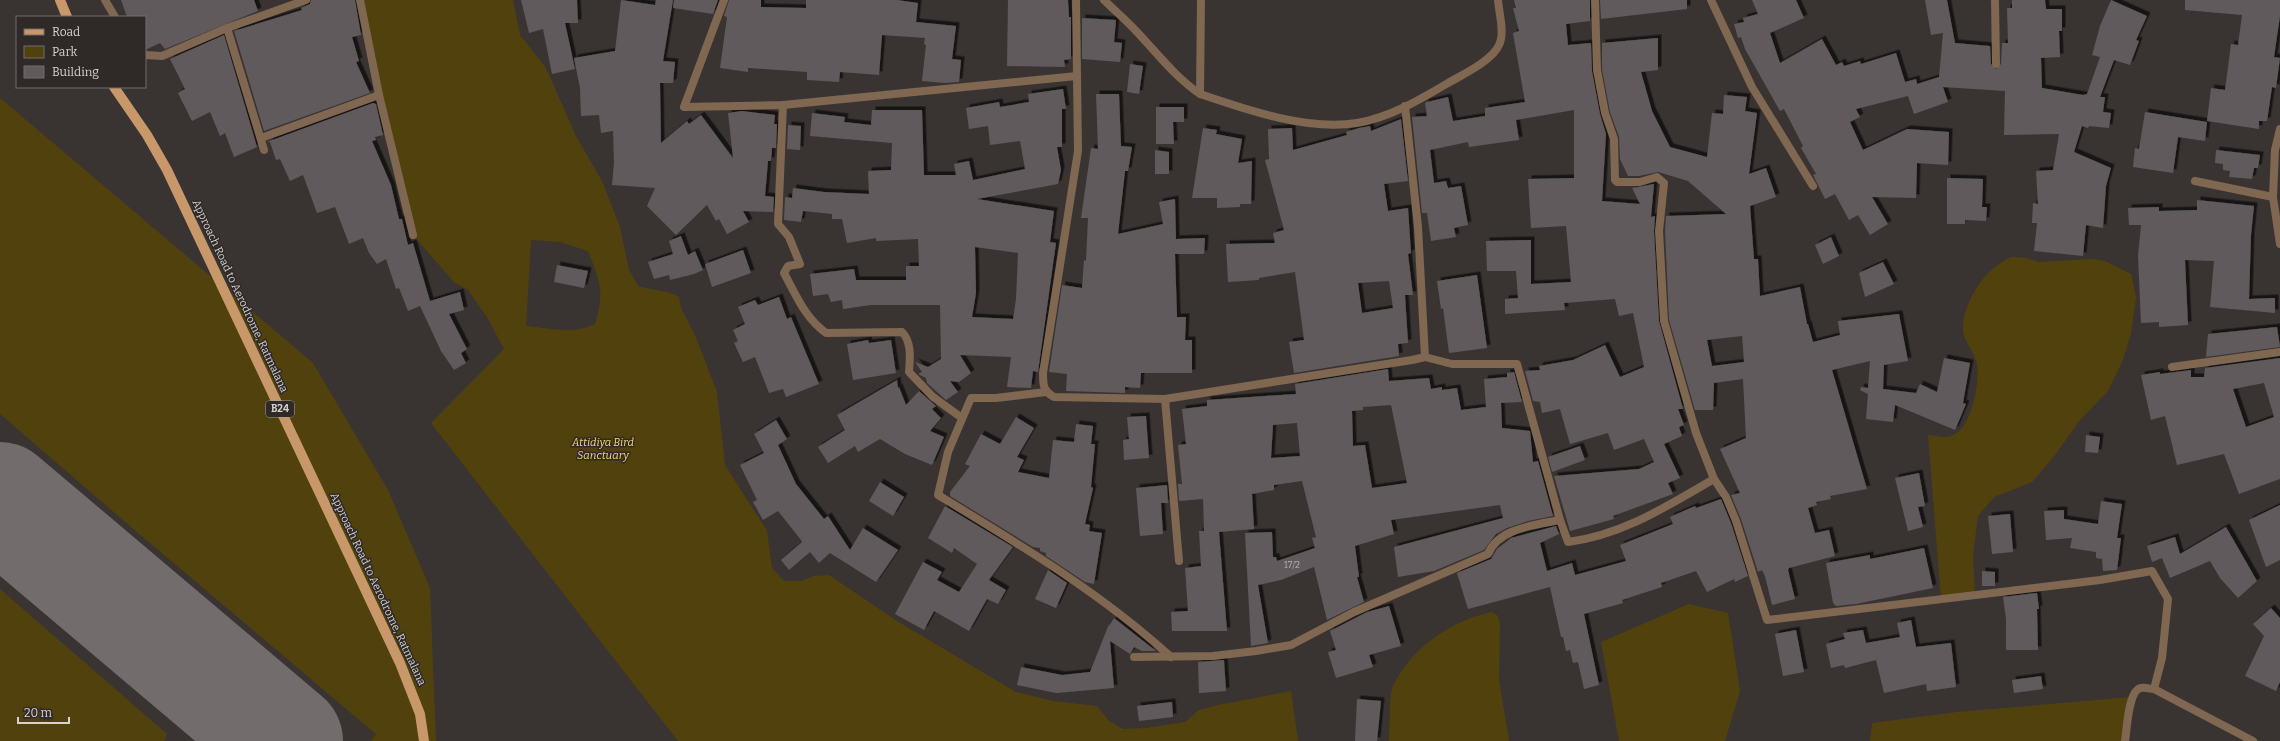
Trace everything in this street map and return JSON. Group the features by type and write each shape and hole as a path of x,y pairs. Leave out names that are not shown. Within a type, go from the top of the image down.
{"main road":[{"path":"60,0 68,16"},
{"name":"Approach Road to Aerodrome, Ratmalana","path":"115,88 147,135 170,177 400,663 420,714 424,741"}],"street":[{"path":"105,0 114,16"},
{"path":"146,55 162,56 227,28 306,0"},
{"path":"360,0 379,95 413,235"},
{"path":"724,0 684,107 783,105 1077,76"},
{"path":"1076,0 1078,151 1043,373 1043,385 1046,392 1054,397 1065,399 1165,399 1425,357 1452,364 1517,364 1560,520 1568,542 1605,535 1643,520 1714,479"},
{"path":"1104,0 1184,83 1200,94 1246,110 1274,116 1328,124 1357,123 1381,116 1405,106 1474,68 1499,46 1501,35 1498,0"},
{"path":"1200,94 1201,0"},
{"path":"1595,0 1597,70 1605,113 1614,139 1615,180 1617,182 1628,183 1657,177 1664,183 1659,231 1664,321 1696,432 1714,479 1726,497 1736,521 1767,620 2100,580 2152,571 2168,599 2162,658 2154,689"},
{"path":"1711,0 1752,87 1813,186"},
{"path":"1995,0 1996,64"},
{"path":"227,28 262,138 264,150"},
{"path":"262,138 379,95"},
{"path":"783,105 778,224 789,237 800,264 788,266 784,273 795,297 816,326 826,333 902,332 906,336 910,354 909,372 933,397 962,418"},
{"path":"1405,106 1418,227 1425,357"},
{"path":"2280,129 2275,150 2272,197 2280,244"},
{"path":"2195,181 2272,197"},
{"path":"2172,367 2280,352"},
{"path":"1046,392 996,398 971,398 948,452 938,494 1091,592 1142,630 1171,657"},
{"path":"1165,399 1179,561"},
{"path":"1134,657 1213,656 1291,645 1354,612 1471,560 1488,554 1495,541 1511,533 1560,520"},
{"path":"2125,741 2132,698 2137,690 2141,688 2154,689 2240,738 2253,741"}],"green space":[{"name":"Attidiya Bird Sanctuary","path":"360,0 513,0 520,35 546,68 576,136 602,181 620,227 629,270 638,286 665,291 679,297 681,308 695,335 717,392 725,465 767,531 772,568 784,581 801,581 814,576 829,575 897,621 1016,692 1053,701 1097,706 1109,721 1123,729 1146,728 1185,722 1199,710 1291,691 1298,741 678,741 431,423 504,349 487,317 468,290 454,282 413,235","holes":["531,240 560,242 588,251 596,270 600,286 600,303 595,324 570,330 526,326"]},
{"path":"0,98 313,363 388,490 430,588 436,741 371,741 376,734 0,414"},
{"path":"2011,257 2027,258 2038,262 2092,259 2105,261 2131,274 2136,297 2131,334 2122,362 2108,391 2080,420 2055,455 2032,482 1994,497 1978,516 1973,555 1975,595 1941,599 1928,435 1942,437 1952,436 1961,429 1966,422 1974,402 1978,372 1977,364 1964,335 1963,324 1965,314 1973,293 1979,284 1994,268"},
{"path":"0,589 167,734 164,741 0,741"},
{"path":"1689,604 1728,613 1740,691 1725,741 1619,741 1601,642"},
{"path":"1492,612 1498,616 1500,624 1499,680 1509,741 1389,741 1390,704 1393,686 1410,660 1434,638 1448,629 1477,616"},
{"path":"2132,697 2125,741 1870,741 1872,723 1957,712"}],"building":[{"path":"121,0 254,0 258,11 165,49 160,43 146,50 146,16 127,16"},
{"path":"311,0 355,0 361,35 352,37 359,61 356,62 370,93 264,131 234,31 302,10 301,8 310,4"},
{"path":"521,0 577,0 578,23 565,23 575,69 552,74 543,29 529,33"},
{"path":"621,0 655,5 656,0 673,0 663,61 675,62 673,83 660,83 661,143 687,121 689,124 701,115 733,158 728,113 742,111 775,115 774,124 777,124 776,148 772,148 771,161 768,161 765,196 774,197 773,212 743,211 749,222 727,234 719,219 716,221 707,205 676,235 647,206 655,188 612,185 614,163 613,131 601,133 599,115 581,116 580,88 574,58 615,51"},
{"path":"674,0 718,0 713,14 673,8"},
{"path":"729,0 761,0 761,7 806,8 806,0 897,0 918,3 916,22 956,26 952,59 961,60 959,82 945,83 922,81 926,45 924,44 925,38 882,35 879,75 840,72 839,82 807,80 807,72 748,68 748,72 720,68 727,17 724,16"},
{"path":"1008,0 1068,0 1069,17 1071,17 1071,59 1064,60 1065,67 1007,66"},
{"path":"1514,0 1590,0 1590,21 1566,24 1568,45 1591,43 1592,71 1600,114 1606,134 1602,201 1640,204 1632,188 1654,184 1651,217 1655,216 1654,231 1659,321 1683,409 1678,409 1684,425 1679,427 1682,436 1664,444 1680,478 1668,483 1673,494 1613,516 1614,519 1570,531 1554,476 1639,469 1654,462 1644,439 1614,450 1608,433 1570,444 1560,409 1542,413 1540,402 1533,401 1525,371 1540,370 1539,366 1573,360 1605,345 1620,377 1644,367 1633,313 1619,316 1615,299 1564,303 1565,310 1505,314 1505,299 1518,298 1516,271 1487,271 1486,241 1531,240 1531,284 1571,282 1566,226 1531,228 1528,179 1574,178 1574,110 1516,120 1519,140 1469,147 1468,142 1430,150 1434,183 1446,181 1448,188 1461,186 1468,225 1454,228 1456,237 1431,241 1427,213 1422,213 1412,117 1427,116 1425,103 1448,97 1453,121 1485,116 1485,108 1525,102 1513,33 1519,31 1513,8 1516,8"},
{"path":"1600,0 1687,0 1687,9 1601,19"},
{"path":"1752,0 1796,0 1804,18 1770,33 1780,63 1822,39 1836,65 1842,62 1844,66 1860,61 1861,64 1896,53 1905,82 1916,79 1917,84 1939,77 1943,33 1931,35 1925,0 1947,0 1955,43 1990,46 1991,64 1996,69 2001,64 2002,43 2008,43 2007,8 2012,8 2012,0 2045,0 2046,9 2062,9 2062,31 2059,31 2060,57 2041,58 2042,88 2083,95 2087,94 2100,57 2092,55 2100,26 2111,0 2147,16 2136,40 2139,41 2130,65 2114,60 2100,97 2105,97 2103,112 2111,113 2109,128 2089,126 2088,128 2082,126 2074,152 2111,168 2106,186 2103,228 2086,225 2083,256 2034,251 2037,223 2032,223 2033,203 2038,204 2036,171 2053,170 2059,134 2004,135 2005,91 1943,87 1948,102 1914,114 1908,96 1856,109 1860,117 1850,122 1863,150 1907,129 1949,132 1948,165 1917,163 1916,198 1872,197 1888,224 1870,235 1858,215 1849,220 1835,194 1825,199 1813,175 1816,174 1801,148 1803,146 1784,109 1780,111 1745,49 1741,37 1738,38 1734,24 1744,22 1743,18 1758,14"},
{"path":"2185,0 2280,0 2280,16 2274,57 2280,58 2276,88 2272,87 2267,121 2259,121 2259,129 2207,121 2211,88 2225,90 2231,44 2238,45 2242,15 2185,10"},
{"path":"1082,18 1116,20 1114,42 1122,43 1120,62 1082,59"},
{"path":"224,35 257,147 234,157 225,133 220,136 210,112 192,121 178,93 185,89 170,59"},
{"path":"1658,38 1658,70 1641,72 1652,111 1670,147 1707,157 1712,113 1723,114 1724,95 1747,97 1745,111 1757,113 1749,174 1766,168 1776,197 1750,206 1754,259 1758,259 1760,296 1800,287 1807,324 1813,342 1840,335 1838,321 1899,314 1908,361 1884,365 1883,389 1916,393 1920,384 1937,392 1944,358 1970,363 1963,403 1966,404 1955,430 1895,405 1893,422 1866,419 1868,394 1860,390 1861,387 1868,388 1870,361 1832,370 1867,489 1830,496 1831,499 1816,502 1817,505 1808,508 1815,533 1829,530 1835,556 1789,568 1788,570 1795,599 1772,605 1765,576 1762,570 1758,572 1741,519 1731,495 1740,493 1720,449 1746,438 1743,379 1714,383 1713,410 1695,410 1669,320 1665,231 1666,216 1726,214 1688,181 1658,172 1639,176 1628,176 1620,159 1619,137 1610,112 1602,69 1602,43","holes":["1742,336 1744,362 1712,366 1707,340"]},
{"path":"1130,64 1143,66 1139,94 1127,92"},
{"path":"1063,89 1066,109 1062,109 1062,147 1057,147 1061,170 1058,184 977,199 1054,211 1050,242 1056,243 1038,372 1033,371 1031,388 1007,387 1011,357 960,355 971,373 959,382 950,381 958,392 946,400 927,383 926,378 918,374 922,372 915,362 928,367 941,359 940,305 871,305 843,309 842,300 831,302 828,294 813,296 810,274 854,269 856,280 906,280 906,266 919,266 918,239 876,241 876,238 847,243 842,219 832,219 832,214 803,211 801,222 784,220 785,197 792,198 793,188 824,192 869,194 868,171 891,170 892,143 810,136 812,113 845,117 844,122 871,125 872,110 922,110 924,175 956,175 954,164 969,161 973,180 1025,169 1020,141 990,145 988,126 969,129 966,108 999,102 1000,107 1029,102 1028,94","holes":["975,247 1018,253 1016,299 1013,319 972,317 976,293"]},
{"path":"1096,94 1119,94 1121,146 1132,147 1128,171 1125,171 1118,234 1163,224 1159,202 1175,199 1176,239 1205,238 1204,254 1175,254 1177,317 1186,317 1185,340 1192,340 1192,373 1141,373 1140,388 1125,387 1125,393 1066,391 1067,374 1049,372 1062,285 1082,288 1084,260 1086,261 1088,218 1081,218 1091,148 1098,149"},
{"path":"373,103 376,104 383,135 375,137 376,140 372,141 391,185 399,219 402,219 408,245 413,243 430,301 460,292 464,310 449,314 467,349 461,353 466,363 454,370 441,351 420,306 408,311 399,288 396,289 386,259 377,264 369,253 363,238 349,244 335,207 317,213 303,175 290,181 280,159 276,160 270,142 267,142"},
{"path":"1156,107 1184,107 1184,122 1173,122 1174,144 1156,144"},
{"path":"2145,112 2207,122 2205,141 2178,137 2173,173 2133,167 2135,148 2139,149"},
{"path":"1401,119 1408,181 1384,184 1388,211 1408,208 1411,253 1408,254 1413,295 1405,295 1408,343 1398,344 1399,356 1294,373 1289,342 1304,340 1295,272 1259,278 1259,280 1228,282 1226,244 1275,243 1273,233 1284,230 1265,160 1269,159 1268,129 1292,128 1293,150 1347,135 1346,132 1359,128 1370,126 1371,131","holes":["1389,281 1393,308 1362,313 1358,283"]},
{"path":"788,125 801,126 800,150 787,149"},
{"path":"1203,128 1217,130 1216,134 1242,139 1238,163 1252,161 1251,204 1240,204 1240,207 1217,208 1217,198 1192,198"},
{"path":"1155,150 1169,152 1169,174 1155,174"},
{"path":"2216,150 2260,155 2258,168 2254,168 2252,179 2229,177 2230,171 2223,170 2223,164 2215,163"},
{"path":"1947,178 1983,179 1982,207 1987,207 1986,221 1965,220 1965,224 1947,224"},
{"path":"2197,200 2254,206 2251,235 2249,299 2275,298 2275,313 2210,307 2214,261 2185,260 2188,325 2159,327 2159,322 2141,323 2138,256 2141,225 2129,225 2128,208 2159,207 2159,211 2197,210"},
{"path":"681,236 688,255 695,251 703,270 694,274 670,280 669,275 654,279 648,262 673,254 669,241"},
{"path":"1831,237 1839,256 1823,264 1815,245"},
{"path":"743,250 751,273 712,287 705,264"},
{"path":"1883,262 1894,284 1865,297 1859,273"},
{"path":"557,265 588,271 584,288 554,282"},
{"path":"1477,275 1487,348 1449,353 1443,308 1441,309 1437,281"},
{"path":"779,297 787,319 791,317 819,384 786,397 783,389 769,393 755,357 743,362 734,343 738,341 733,330 745,324 738,307 755,300 758,305"},
{"path":"2277,327 2280,347 2206,357 2208,334"},
{"path":"868,340 869,343 891,340 896,373 853,380 847,344"},
{"path":"2280,358 2280,479 2239,494 2224,454 2177,465 2165,416 2151,420 2141,375 2191,370 2191,377 2204,377 2205,368","holes":["2264,383 2274,417 2246,427 2233,389"]},
{"path":"1388,369 1389,381 1429,378 1431,389 1442,387 1442,390 1457,388 1461,410 1486,407 1484,379 1507,377 1507,373 1514,372 1522,402 1501,403 1502,428 1530,431 1533,462 1538,461 1553,516 1528,521 1507,528 1496,534 1484,550 1434,571 1398,577 1394,547 1503,518 1500,505 1391,520 1394,534 1355,546 1359,577 1357,577 1364,602 1327,620 1314,567 1281,580 1258,585 1268,643 1251,646 1245,533 1272,532 1273,557 1276,557 1277,561 1315,548 1312,538 1316,537 1302,481 1274,485 1274,490 1252,494 1254,529 1219,532 1227,631 1172,631 1171,612 1188,611 1185,568 1201,566 1199,531 1204,531 1203,499 1179,501 1178,484 1182,484 1178,445 1186,444 1182,409 1207,406 1207,400 1296,394 1295,384","holes":["1391,405 1407,483 1372,488 1365,445 1353,446 1352,411 1363,410 1363,407","1297,423 1300,456 1271,458 1273,425"]},
{"path":"897,380 898,388 899,387 906,405 919,391 936,406 932,409 941,418 930,431 944,437 932,465 905,454 880,439 858,452 855,446 828,463 818,447 845,430 837,415"},
{"path":"1146,416 1149,458 1124,460 1123,440 1129,439 1127,417"},
{"path":"1016,417 1034,428 1017,457 1024,460 1018,472 1049,478 1053,440 1074,442 1076,424 1093,426 1091,444 1095,444 1091,487 1093,488 1085,524 1090,525 1089,531 1102,533 1094,584 1085,582 1046,556 1046,553 1040,551 1040,548 1033,547 950,496 950,492 970,466 965,464 981,434 1000,444"},
{"path":"776,420 787,439 778,445 796,484 824,519 828,516 850,550 863,528 898,550 876,582 830,553 819,563 810,552 789,570 781,560 802,542 778,511 763,520 753,502 757,500 740,465 764,453 754,434"},
{"path":"2086,435 2100,437 2098,453 2085,452"},
{"path":"1580,446 1585,460 1552,472 1548,457"},
{"path":"1919,473 1925,506 1918,507 1923,527 1908,531 1895,478"},
{"path":"880,482 904,497 893,516 869,501"},
{"path":"1167,485 1168,503 1161,503 1163,534 1140,536 1136,488"},
{"path":"1721,499 1731,523 1748,576 1735,582 1734,579 1707,592 1696,571 1661,583 1662,587 1622,600 1623,603 1584,614 1599,685 1584,689 1578,662 1573,663 1570,650 1566,651 1563,637 1561,637 1550,587 1468,609 1457,573 1491,559 1497,549 1511,538 1556,526 1559,534 1540,543 1547,571 1572,563 1575,575 1626,561 1620,545 1673,524 1670,517 1695,506 1696,508"},
{"path":"2101,501 2122,504 2117,538 2121,538 2117,570 2103,571 2102,559 2096,558 2096,552 2070,548 2072,538 2046,540 2044,511 2064,510 2064,519 2098,524"},
{"path":"2280,505 2280,560 2266,567 2249,520"},
{"path":"945,506 1013,547 989,580 1006,590 998,604 987,599 969,631 934,611 924,630 895,614 923,562 942,572 937,580 959,592 977,564 954,548 952,553 928,538"},
{"path":"2010,514 2013,552 1992,554 1988,516"},
{"path":"2226,527 2257,581 2238,598 2220,578 2210,561 2170,578 2162,558 2152,562 2147,546 2175,537 2180,554"},
{"path":"1924,548 1933,588 1856,604 1836,606 1833,603 1826,563 1870,555 1870,559"},
{"path":"1048,570 1067,583 1056,608 1035,599"},
{"path":"1982,571 1995,572 1995,586 1982,586"},
{"path":"2037,593 2039,609 2037,609 2038,650 2006,650 2006,619 2003,597"},
{"path":"1389,606 1401,646 1369,655 1373,667 1336,678 1328,652 1336,650 1330,631 1367,612"},
{"path":"2271,608 2280,618 2280,682 2276,691 2245,676 2264,636 2253,624"},
{"path":"1114,618 1156,651 1142,651 1134,647 1130,654 1110,641 1114,688 1056,693 1017,685 1021,667 1062,675 1090,672 1109,624 1109,626"},
{"path":"1911,620 1916,647 1951,643 1956,687 1927,691 1926,684 1884,693 1876,660 1845,668 1844,665 1831,668 1826,644 1845,639 1843,633 1863,630 1866,643 1900,637 1897,623"},
{"path":"1796,630 1804,672 1783,676 1775,634"},
{"path":"1224,660 1226,691 1199,693 1198,662"},
{"path":"2041,676 2043,689 2014,693 2012,680"},
{"path":"1357,699 1381,701 1377,741 1355,741"},
{"path":"1172,702 1173,717 1139,721 1137,706"}],"runway":[{"path":"0,500 285,741"}]}
